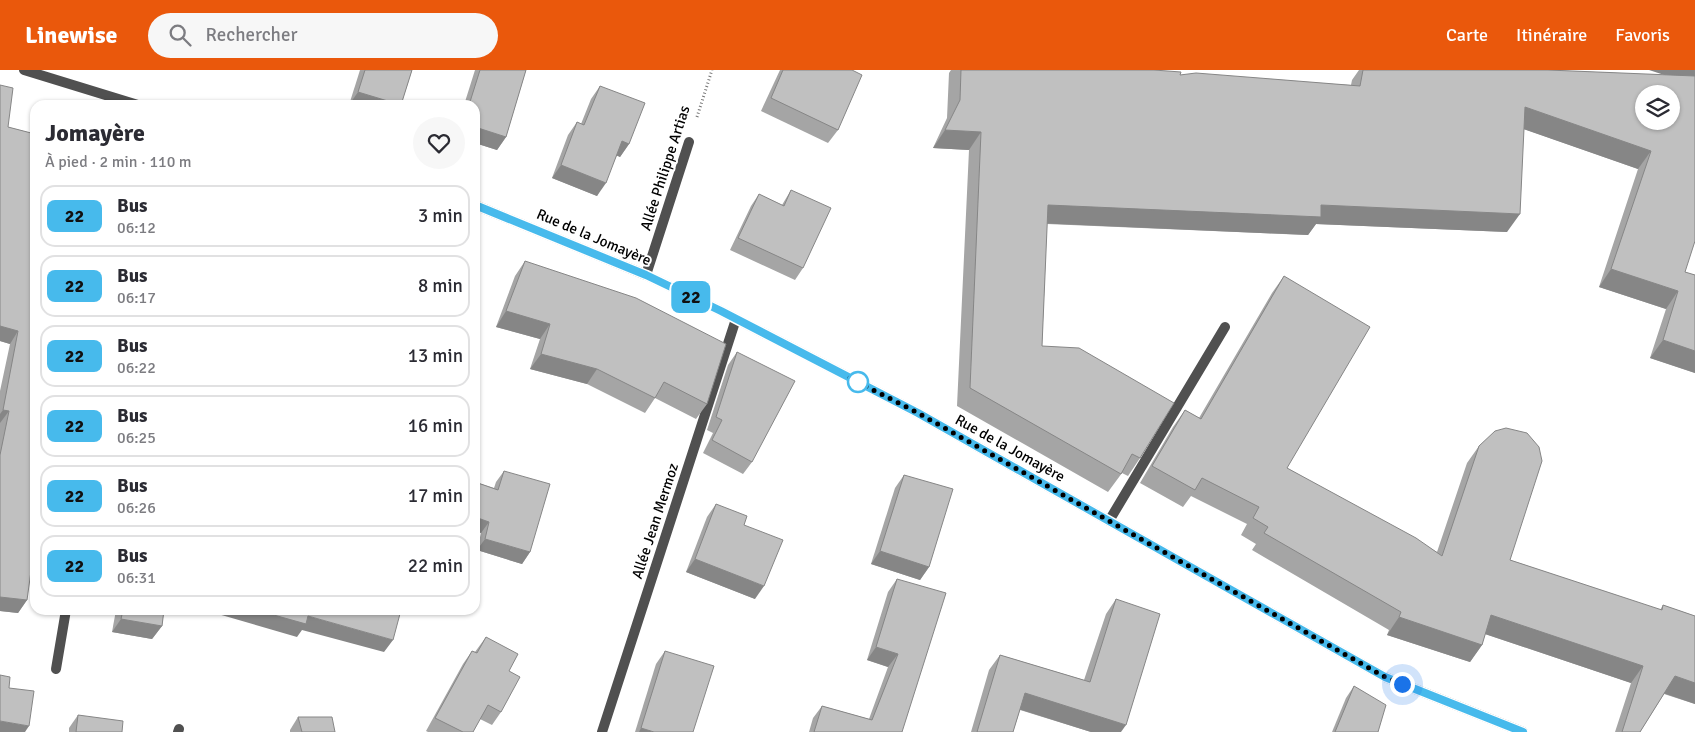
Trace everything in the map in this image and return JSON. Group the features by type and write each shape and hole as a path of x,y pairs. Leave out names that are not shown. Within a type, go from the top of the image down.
{"street":[{"path":"24,70 122,100"},
{"name":"Allée Philippe Artias","path":"646,275 689,142"},
{"name":"Rue de la Jomayère","path":"480,207 646,275 736,319 918,413 1385,677 1523,732"},
{"name":"Allée Jean Mermoz","path":"602,732 736,319"},
{"path":"1109,521 1225,327"},
{"path":"56,669 65,615"}],"path":[{"name":"Allée Philippe Artias","path":"689,142 712,70"}],"building":[{"path":"365,70 412,70 403,100 384,100 358,92"},
{"path":"480,70 526,70 506,137 480,129 480,100 471,100"},
{"path":"783,70 852,70 862,75 838,130 771,98"},
{"path":"961,70 1154,70 1181,72 1180,75 1196,73 1360,86 1363,70 1548,70 1695,76 1695,241 1685,272 1695,275 1695,351 1663,340 1678,291 1611,269 1651,151 1525,107 1520,214 1321,205 1321,217 1048,205 1042,346 1079,348 1174,403 1140,458 1132,454 1121,474 970,388 981,132 945,130 960,100"},
{"path":"0,85 13,88 8,127 30,133 30,578 27,600 0,597 0,455 9,411 3,410 18,331 0,326"},
{"path":"600,86 645,103 629,144 622,141 606,183 561,165 577,122 584,125"},
{"path":"791,190 831,208 803,268 738,238 759,194 784,206"},
{"path":"525,261 636,298 726,344 707,404 664,382 655,398 597,369 541,354 550,324 506,311"},
{"path":"1284,276 1370,327 1287,468 1416,538 1442,556 1479,446 1495,431 1506,428 1527,433 1539,447 1542,461 1510,560 1662,610 1663,605 1695,616 1695,683 1675,676 1640,732 1622,732 1643,666 1491,615 1482,645 1399,617 1401,612 1264,533 1268,527 1253,518 1259,507 1202,478 1195,490 1152,466 1185,410 1201,419"},
{"path":"737,352 795,381 752,462 712,440 722,420 716,417"},
{"path":"504,471 550,484 530,552 485,539 489,522 480,519 480,484 498,490"},
{"path":"904,475 953,489 929,567 880,551"},
{"path":"716,504 747,516 744,525 783,540 764,586 695,559"},
{"path":"897,579 946,593 902,732 814,732 822,706 872,720 898,654 876,647"},
{"path":"1116,599 1160,614 1126,725 1025,693 1013,732 977,732 1000,655 1090,682"},
{"path":"122,615 163,615 162,626 121,619"},
{"path":"274,615 400,615 393,640 308,616 306,624"},
{"path":"486,637 518,654 509,671 520,677 501,712 488,705 473,732 463,732 435,718 472,651 477,653"},
{"path":"665,651 714,666 693,732 654,732 641,728"},
{"path":"0,675 10,677 9,688 34,691 29,726 0,721"},
{"path":"1354,686 1386,705 1378,732 1335,732"},
{"path":"78,715 123,721 122,732 76,732"},
{"path":"298,717 332,717 335,732 302,732"}],"bus line":[{"name":"22","path":"480,206 646,275 721,311 918,413 1385,677 1523,732"}],"route":[{"path":"858,382 850,378 918,413 1385,677 1402,684"}]}
